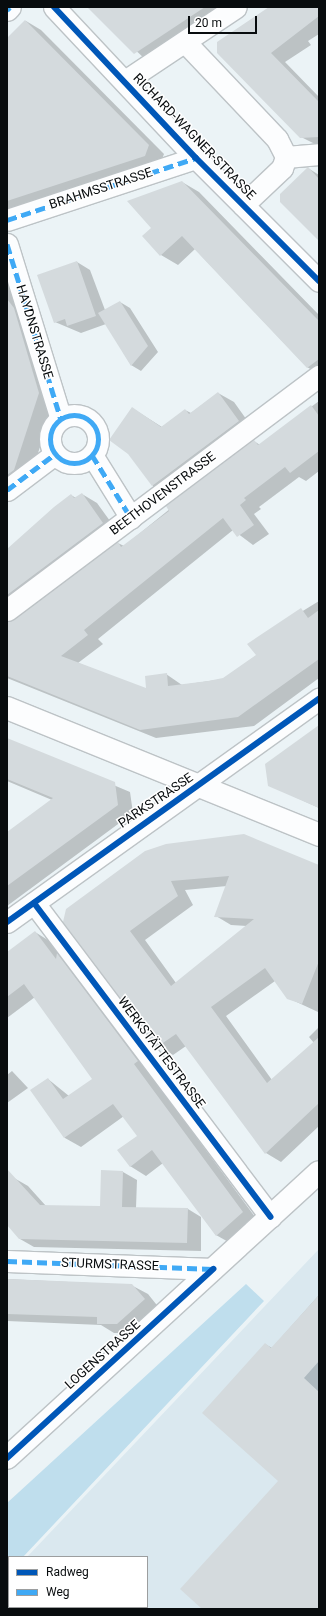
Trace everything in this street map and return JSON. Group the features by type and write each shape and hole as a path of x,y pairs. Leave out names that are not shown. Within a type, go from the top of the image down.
{"main road":[{"path":"7,708 200,784 319,835"},
{"name":"LOGENSTRASSE","path":"7,1458 319,1172"}],"street":[{"path":"7,10 10,7"},
{"name":"RICHARD-WAGNER-STRASSE","path":"54,7 196,158 319,281"},
{"path":"125,81 236,7"},
{"path":"185,42 277,139 286,157 282,168 243,205"},
{"path":"286,157 319,154"},
{"name":"BRAHMSSTRASSE","path":"7,220 196,158"},
{"name":"HAYDNSTRASSE","path":"7,244 61,419"},
{"name":"BEETHOVENSTRASSE","path":"7,610 319,376"},
{"path":"77,416 93,425 98,437 92,455 82,462 70,463 55,454 50,439 61,419 77,416"},
{"path":"7,490 55,454"},
{"path":"92,455 131,518"},
{"name":"PARKSTRASSE","path":"7,922 151,816 200,784 319,699"},
{"name":"WERKSTÄTTESTRASSE","path":"34,903 271,1217"},
{"name":"STURMSTRASSE","path":"7,1261 213,1269"}],"shaded area":[{"path":"319,1249 319,1609 7,1609 8,1602 8,1608 148,1608 148,1556 28,1556"},
{"path":"246,1284 264,1301 24,1556 8,1556 7,1596 7,1503"}],"building":[{"path":"87,7 205,7 134,54"},
{"path":"269,7 319,7 319,16 271,53 319,102 319,137 300,138 217,53 217,42"},
{"path":"25,20 149,145 145,156 7,201 7,38"},
{"path":"308,167 319,179 319,241 280,202 280,194"},
{"path":"182,181 319,321 319,359 307,368 182,236 160,256 142,236 151,228 127,201"},
{"path":"77,261 96,316 67,326 65,319 54,323 37,275"},
{"path":"7,299 14,308 39,393 14,470 7,475"},
{"path":"120,301 148,346 131,366 98,313"},
{"path":"218,392 239,421 152,486 128,454 109,440 132,407 161,427 185,409 189,414"},
{"path":"311,405 319,416 319,451 290,473 285,467 244,498 246,500 240,505 254,525 237,537 223,518 84,630 88,635 61,656 146,688 145,676 167,673 168,686 223,678 256,655 247,644 301,608 308,618 319,610 319,659 238,717 140,730 7,676 7,622 118,542 121,547 169,511 166,506 254,440 258,445"},
{"path":"82,493 103,523 7,595 7,549 54,507 71,494 74,498"},
{"path":"319,725 319,808 268,786 265,764"},
{"path":"7,738 115,782 118,805 7,886 7,832 53,798 7,779"},
{"path":"244,834 319,865 319,961 302,1004 287,999 265,968 211,1007 267,1083 319,1037 319,1103 265,1154 176,1034 157,1047 63,922 66,909 145,851 166,844","holes":["229,876 214,917 254,919 171,986 130,931 178,896 171,881"]},
{"path":"35,931 56,959 57,953 138,1061 134,1064 243,1212 216,1236 152,1150 130,1167 117,1150 137,1136 113,1104 64,1138 30,1090 48,1078 63,1099 92,1079 24,984 7,997 7,952"},
{"path":"7,1169 40,1205 100,1206 101,1170 123,1171 122,1207 188,1208 187,1243 19,1239 7,1225"},
{"path":"7,1279 132,1284 145,1299 117,1324 97,1324 97,1317 7,1314"},
{"path":"319,1295 319,1361 304,1378 319,1392 319,1609 202,1609 180,1589 278,1481 202,1413 265,1343 271,1348"}],"marked path":[{"path":"7,10 10,7"},
{"path":"7,220 196,158"},
{"path":"7,244 61,419"},
{"path":"74,415 83,417 91,422 96,430 98,439 96,448 91,456 83,461 74,463 65,461 57,456 52,448 50,439 52,430 57,422 65,417 74,415"},
{"path":"7,490 55,454"},
{"path":"92,455 131,518"},
{"path":"7,1261 213,1269"}],"cycle path":[{"path":"54,7 196,158 319,281"},
{"path":"7,922 319,699"},
{"path":"34,903 271,1217"},
{"path":"7,1458 213,1269"}]}
